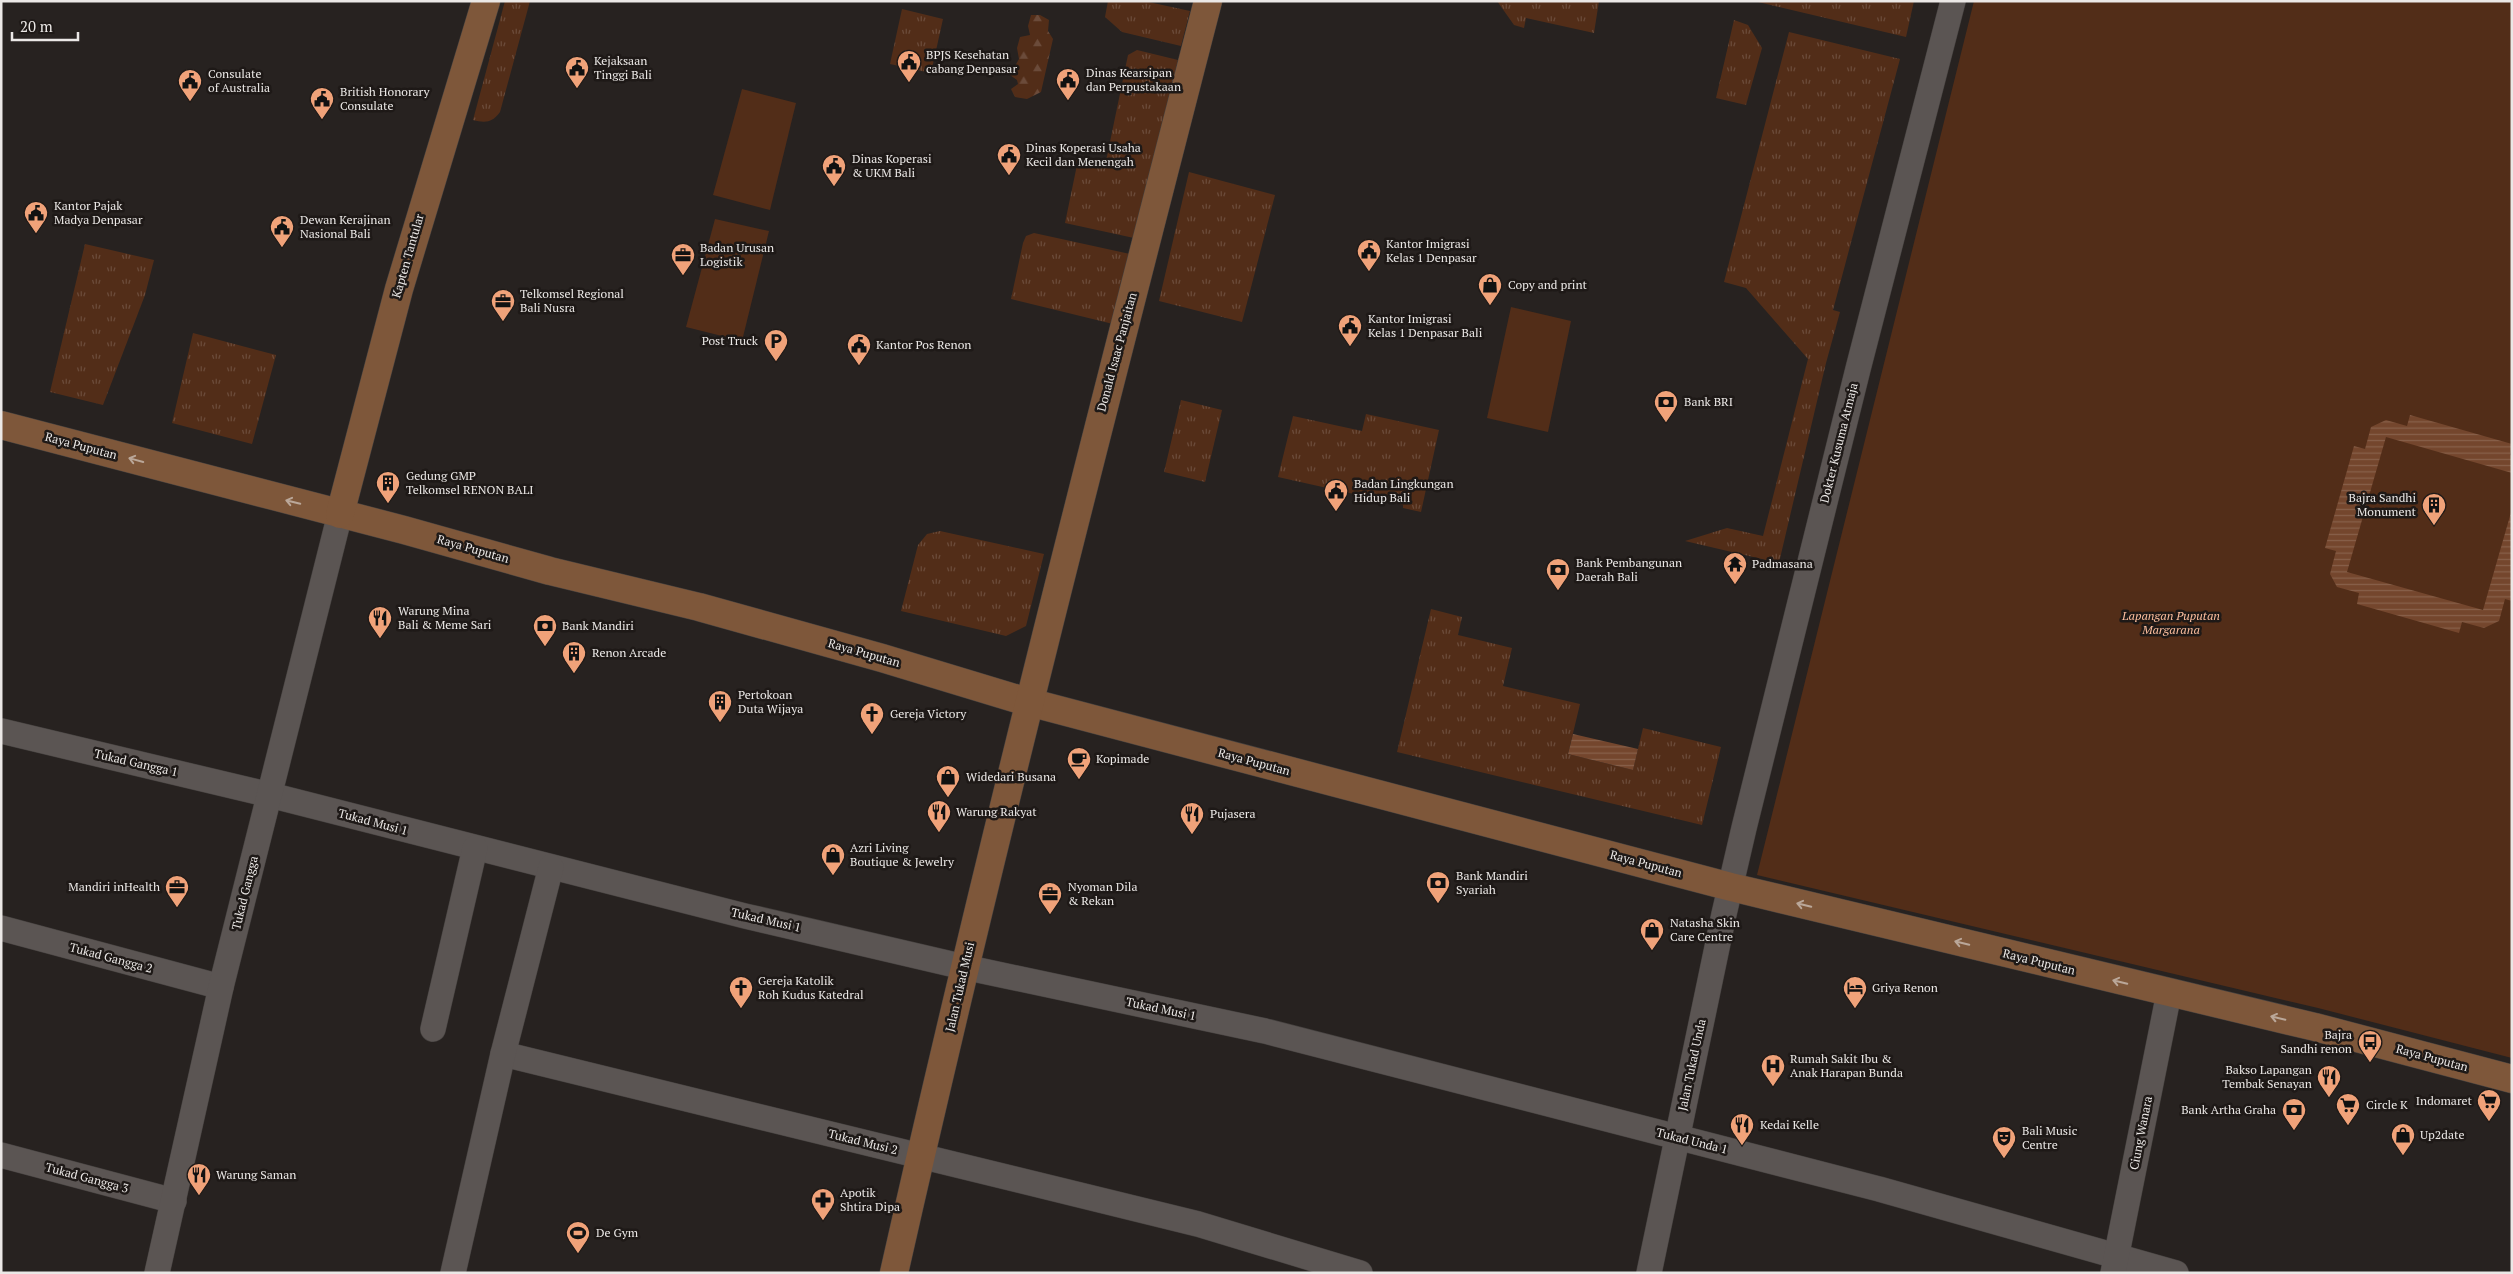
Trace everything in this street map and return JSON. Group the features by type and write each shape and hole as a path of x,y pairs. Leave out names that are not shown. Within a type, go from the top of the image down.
{"main road":[{"name":"Kapten Tantular","path":"340,514 399,289 486,1"},
{"name":"Donald Isaac Panjaitan","path":"1031,703 1072,526 1208,1"},
{"name":"Raya Puputan","path":"1,425 550,570 699,607 882,658 1031,703 1731,887 2315,1027 2512,1079"},
{"name":"Jalan Tukad Musi","path":"894,1273 964,967 1031,703"}],"street":[{"name":"Dokter Kusuma Atmaja","path":"1731,887 1844,423 1953,1"},
{"name":"Tukad Gangga","path":"157,1273 221,987 340,514"},
{"name":"Tukad Gangga 1","path":"1,731 270,795"},
{"name":"Tukad Musi 1","path":"270,795 550,867 964,967 1265,1031"},
{"path":"433,1029 475,848"},
{"path":"453,1273 503,1054 550,867"},
{"name":"Jalan Tukad Unda","path":"1649,1273 1731,887"},
{"name":"Tukad Gangga 2","path":"1,928 221,987"},
{"name":"Ciung Wanara","path":"2115,1265 2169,993"},
{"name":"Tukad Unda 1","path":"1265,1031 1879,1189 2115,1265 2176,1273"},
{"name":"Tukad Musi 2","path":"503,1054 1222,1230 1360,1273"},
{"name":"Tukad Gangga 3","path":"1,1155 174,1201"}],"green space":[{"path":"505,1 530,1 500,112 494,118 481,122 473,120"},
{"path":"1108,1 1144,1 1190,11 1181,46 1122,32 1105,17"},
{"path":"1497,1 1599,1 1594,33 1526,18 1524,28 1514,25"},
{"path":"1754,1 1914,1 1906,37"},
{"name":"Lapangan Puputan Margarana","path":"1974,1 2512,1 2512,1058 2318,1008 1757,875"},
{"path":"902,9 943,19 931,73 890,64"},
{"path":"1031,15 1040,15 1049,20 1048,31 1053,39 1041,92 1027,99 1015,97 1011,89 1018,84 1017,80 1010,75 1019,59 1017,48 1020,37 1030,35 1028,26"},
{"path":"1734,20 1748,25 1762,48 1746,105 1716,98"},
{"path":"1789,32 1900,59 1833,310 1840,312 1826,363 1778,567 1766,560 1685,541 1727,528 1763,536 1808,359 1746,288 1724,282"},
{"path":"1137,50 1178,60 1134,238 1065,223 1077,165 1076,160 1105,166 1128,55"},
{"path":"742,89 796,103 770,210 713,195"},
{"path":"1189,172 1275,195 1242,322 1159,301"},
{"path":"715,219 769,231 742,341 686,327"},
{"path":"1034,233 1130,254 1113,324 1011,299 1023,243 1026,236"},
{"path":"85,244 154,260 145,295 103,405 50,392"},
{"path":"1511,307 1571,321 1548,432 1487,418"},
{"path":"193,333 276,355 252,444 172,423"},
{"path":"1181,400 1222,410 1205,482 1164,472"},
{"path":"1366,414 1439,430 1421,512 1403,508 1403,505 1278,477 1293,416 1362,431"},
{"path":"940,531 1044,554 1026,626 1006,636 901,611 918,545 927,534"},
{"path":"1431,609 1462,617 1458,635 1512,648 1503,686 1580,704 1568,754 1633,770 1643,728 1721,747 1702,825 1397,752"}],"shaded area":[{"path":"2410,415 2512,444 2510,455 2512,456 2512,473 2386,437 2347,572 2483,610 2512,509 2512,601 2505,599 2499,621 2484,628 2462,622 2459,633 2357,604 2359,593 2337,587 2330,574 2336,551 2325,548 2354,446 2365,449 2371,427 2386,420 2407,426"},
{"path":"1573,734 1638,749 1633,770 1568,754"}],"place":[{"name":"BPJS Kesehatan cabang Denpasar","path":"909,83"},
{"name":"Kejaksaan Tinggi Bali","path":"577,89"},
{"name":"Dinas Kearsipan dan Perpustakaan","path":"1068,101"},
{"name":"Consulate of Australia","path":"190,102"},
{"name":"British Honorary Consulate","path":"322,120"},
{"name":"Dinas Koperasi Usaha Kecil dan Menengah","path":"1009,176"},
{"name":"Dinas Koperasi & UKM Bali","path":"834,187"},
{"name":"Kantor Pajak Madya Denpasar","path":"36,234"},
{"name":"Dewan Kerajinan Nasional Bali","path":"282,248"},
{"name":"Kantor Imigrasi Kelas 1 Denpasar","path":"1369,272"},
{"name":"Badan Urusan Logistik","path":"683,276"},
{"name":"Copy and print","path":"1490,306"},
{"name":"Telkomsel Regional Bali Nusra","path":"503,322"},
{"name":"Kantor Imigrasi Kelas 1 Denpasar Bali","path":"1350,347"},
{"name":"Post Truck","path":"776,362"},
{"name":"Kantor Pos Renon","path":"859,366"},
{"name":"Bank BRI","path":"1666,423"},
{"name":"Gedung GMP Telkomsel RENON BALI","path":"388,504"},
{"name":"Badan Lingkungan Hidup Bali","path":"1336,512"},
{"name":"Bajra Sandhi Monument","path":"2434,526"},
{"name":"Padmasana","path":"1735,585"},
{"name":"Bank Pembangunan Daerah Bali","path":"1558,591"},
{"name":"Warung Mina Bali & Meme Sari","path":"380,639"},
{"name":"Bank Mandiri","path":"545,647"},
{"name":"Renon Arcade","path":"574,674"},
{"name":"Pertokoan Duta Wijaya","path":"720,723"},
{"name":"Gereja Victory","path":"872,735"},
{"name":"Kopimade","path":"1079,780"},
{"name":"Widedari Busana","path":"948,798"},
{"name":"Warung Rakyat","path":"939,833"},
{"name":"Pujasera","path":"1192,835"},
{"name":"Azri Living Boutique & Jewelry","path":"833,876"},
{"name":"Bank Mandiri Syariah","path":"1438,904"},
{"name":"Mandiri inHealth","path":"177,908"},
{"name":"Nyoman Dila & Rekan","path":"1050,915"},
{"name":"Natasha Skin Care Centre","path":"1652,951"},
{"name":"Gereja Katolik Roh Kudus Katedral","path":"741,1009"},
{"name":"Griya Renon","path":"1855,1009"},
{"name":"Bajra Sandhi renon","path":"2370,1063"},
{"name":"Rumah Sakit Ibu & Anak Harapan Bunda","path":"1773,1087"},
{"name":"Bakso Lapangan Tembak Senayan","path":"2329,1098"},
{"name":"Indomaret","path":"2489,1122"},
{"name":"Circle K","path":"2348,1126"},
{"name":"Bank Artha Graha","path":"2294,1131"},
{"name":"Kedai Kelle","path":"1742,1146"},
{"name":"Up2date","path":"2403,1156"},
{"name":"Bali Music Centre","path":"2004,1159"},
{"name":"Warung Saman","path":"199,1196"},
{"name":"Apotik Shtira Dipa","path":"823,1221"},
{"name":"De Gym","path":"578,1254"}]}
